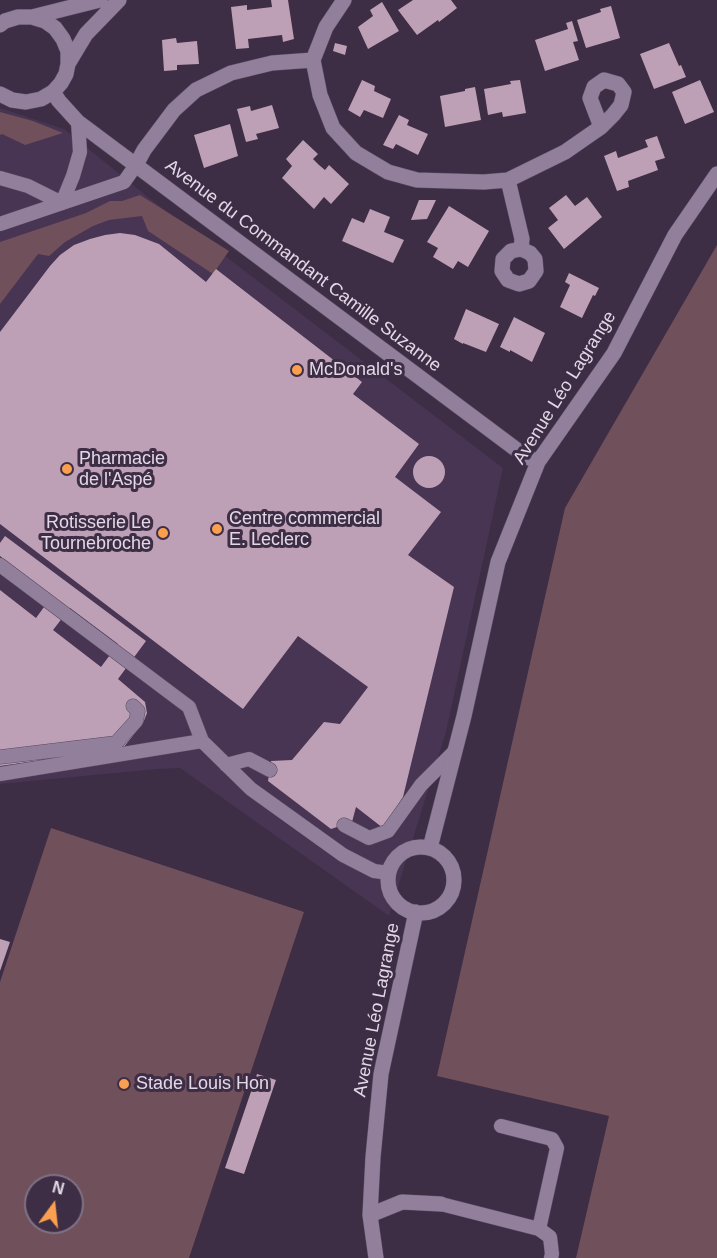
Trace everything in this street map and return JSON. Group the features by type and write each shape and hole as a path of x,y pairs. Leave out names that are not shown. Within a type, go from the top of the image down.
{"street":[{"path":"0,25 18,17 32,17 100,0"},
{"path":"68,64 87,34 119,0"},
{"path":"344,0 326,27 313,60 320,95 333,128 356,153 387,172 417,180 484,182 508,180 565,152 601,127"},
{"path":"0,94 12,100 26,102 41,99 53,92 66,74 68,51 63,39 55,28 45,21 32,17"},
{"path":"136,165 144,150 174,110 196,90 231,73 272,63 313,60"},
{"name":"Avenue du Commandant Camille Suzanne","path":"53,92 78,122 525,456 538,462"},
{"name":"Avenue Léo Lagrange","path":"430,848 455,751 498,562 538,462 614,353 675,235 717,174"},
{"path":"508,180 522,239 521,249"},
{"path":"412,848 430,848 440,852 448,860 453,870 452,892 438,908 427,912 406,909 398,903 388,884 392,865 397,857 412,848"},
{"name":"Avenue Léo Lagrange","path":"375,1258 370,1215 381,1074 416,912"},
{"path":"370,1215 402,1202 441,1204"}],"lane":[{"path":"62,203 80,152 78,122"},
{"path":"0,224 124,182 136,165"},
{"path":"0,177 28,186 62,203"},
{"path":"0,565 189,707 202,741 250,789 343,855 375,871 389,873"},
{"path":"0,757 116,743 136,721 138,711 133,706"},
{"path":"0,774 202,741"},
{"path":"344,825 369,838 388,831 421,785 455,751"},
{"path":"226,765 249,759 270,770"},
{"path":"501,1126 552,1139 557,1148 539,1228"},
{"path":"441,1204 539,1228 550,1237 552,1254 550,1258"}],"shaded area":[{"name":"Centre commercial E. Leclerc","path":"0,108 64,129 148,197 503,468 446,732 389,916 180,768 0,784"},
{"path":"0,112 33,121 63,133 25,145 0,135"},
{"path":"140,195 229,251 213,274 148,231 142,216 109,220 65,242 49,256 38,254 0,304 0,242 86,213 110,201 122,201"},
{"path":"717,245 717,1258 576,1258 609,1116 437,1076 565,508"},
{"name":"Stade Louis Hon","path":"51,828 304,912 189,1258 0,1258 0,982"}],"building":[{"path":"271,0 288,0 294,39 283,42 282,35 248,39 249,48 236,49 231,7 247,5 247,10 272,7"},
{"path":"413,0 451,0 457,8 417,35 398,10"},
{"path":"382,2 399,31 368,49 358,27 373,16 370,10"},
{"path":"611,6 620,38 586,48 577,20"},
{"path":"572,21 578,41 573,42 579,60 545,71 535,40 568,29 566,23"},
{"path":"176,38 177,43 197,41 199,64 177,65 177,70 164,71 162,40"},
{"path":"335,43 347,46 345,55 333,51"},
{"path":"669,43 686,77 654,89 640,54"},
{"path":"362,80 375,86 374,91 391,99 383,118 364,110 360,117 348,110"},
{"path":"520,80 526,113 503,117 502,112 488,115 484,89"},
{"path":"700,80 714,112 685,124 672,92"},
{"path":"475,87 481,120 445,127 440,96"},
{"path":"272,105 279,128 256,134 258,139 246,142 237,109 250,106 251,111"},
{"path":"399,115 409,120 407,125 428,134 418,155 396,144 393,149 383,145"},
{"path":"230,124 238,156 204,168 194,135"},
{"path":"657,136 665,158 655,161 658,170 628,181 629,187 617,191 604,156 616,151 618,158 648,147 645,140"},
{"path":"303,140 318,154 313,159 319,165 325,170 329,165 349,184 331,204 324,197 314,209 282,178 292,166 286,159"},
{"path":"566,195 575,206 587,197 602,217 564,249 548,228 558,220 549,208"},
{"path":"419,200 436,200 427,219 411,220"},
{"path":"449,206 489,231 468,267 458,261 453,269 433,257 438,248 427,242"},
{"path":"370,209 390,217 384,232 404,240 393,263 342,241 352,218 364,223"},
{"name":"Centre commercial E. Leclerc","path":"120,233 135,235 159,244 206,282 216,269 362,382 353,394 419,444 395,477 441,512 408,555 454,587 403,797 383,828 356,807 352,822 331,829 268,781 271,761 292,760 324,722 340,724 368,687 298,636 243,709 0,524 0,332 60,255 74,245 90,239"},
{"path":"569,273 599,288 582,318 560,307 570,285 565,282"},
{"path":"466,309 499,324 486,352 454,339"},
{"path":"514,317 545,333 532,362 500,347"},
{"path":"429,456 440,461 445,472 440,483 429,488 418,483 413,472 418,461"},
{"path":"5,536 146,641 118,679 145,702 147,713 143,723 123,748 0,766 0,590 36,618 52,596 0,556 0,543","holes":["70,608 118,644 101,667 53,630"]},
{"path":"0,939 10,942 0,971"},
{"path":"257,1074 276,1080 244,1174 225,1168"}],"place":[{"name":"McDonald's","path":"297,370"},
{"name":"Pharmacie de l'Aspé","path":"67,469"},
{"name":"Centre commercial E. Leclerc","path":"217,529"},
{"name":"Rotisserie Le Tournebroche","path":"163,533"},
{"name":"Stade Louis Hon","path":"124,1084"}]}
